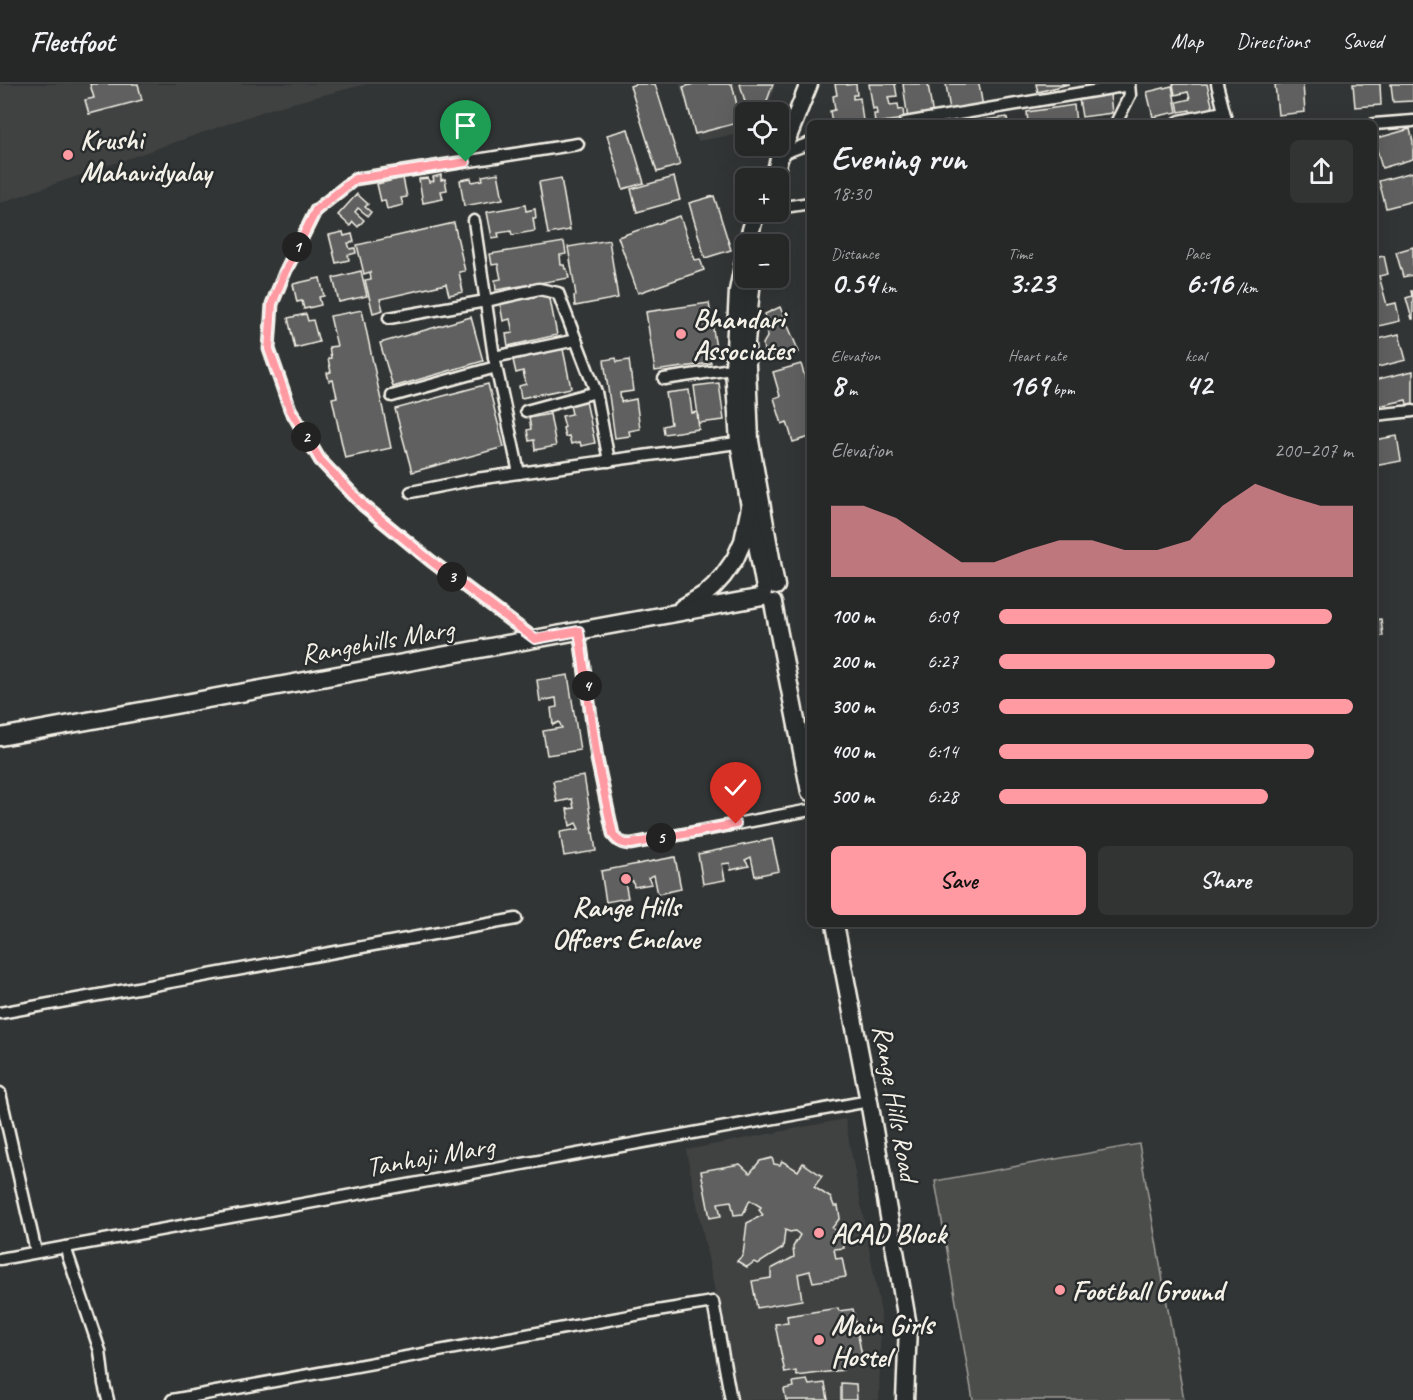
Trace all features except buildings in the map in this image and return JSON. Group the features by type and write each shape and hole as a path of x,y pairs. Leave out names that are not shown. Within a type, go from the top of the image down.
{"main road":[{"path":"789,106 798,84"},
{"path":"789,125 809,84"},
{"path":"739,288 740,368 750,507 807,777"},
{"path":"740,368 746,342 751,288"},
{"path":"744,442 756,476 770,594"},
{"path":"671,614 705,594 723,576 735,559 743,541 750,507"},
{"name":"Rangehills Marg","path":"0,737 770,594"},
{"name":"Range Hills Road","path":"836,927 870,1101 908,1326 906,1400"}],"street":[{"path":"922,120 1129,84 1130,95 1118,120"},
{"path":"1191,120 1225,117 1217,84"},
{"path":"1377,124 1413,122"},
{"path":"789,147 807,143"},
{"path":"535,639 431,561 364,506 320,460 290,409 269,349 272,304 316,210 355,179 578,144"},
{"path":"789,206 807,203"},
{"path":"474,221 495,362 519,473"},
{"path":"389,318 539,289 558,293 596,392 609,461"},
{"path":"392,396 495,362 576,340"},
{"path":"664,379 740,368"},
{"path":"526,411 596,392"},
{"path":"1377,414 1413,411"},
{"path":"411,492 476,479 744,442"},
{"path":"579,631 597,759 616,839 625,844 631,844 807,811"},
{"path":"0,1013 516,920"},
{"path":"0,1093 36,1252"},
{"name":"Tanhaji Marg","path":"0,1259 870,1101"},
{"path":"65,1247 100,1351 108,1400"},
{"path":"172,1400 713,1302 731,1400"}],"shaded area":[{"name":"Krushi Mahavidyalay","path":"0,84 366,84 273,108 0,203"},
{"path":"679,84 775,84 770,102 735,102 735,135 698,141"},
{"path":"845,1119 881,1313 879,1400 737,1400 686,1150"},
{"name":"Football Ground","path":"1139,1144 1184,1400 973,1400 935,1181"}],"place":[{"name":"Krushi Mahavidyalay","path":"68,155"},
{"name":"Bhandari Associates","path":"681,334"},
{"name":"Range Hills Offcers Enclave","path":"626,879"},
{"name":"ACAD Block","path":"819,1233"},
{"name":"Football Ground","path":"1060,1290"},
{"name":"Main Girls Hostel","path":"819,1340"}],"route":[{"path":"466,162 355,179 316,210 272,304 269,349 290,409 320,460 364,506 431,561 535,639 579,631 597,759 616,839 625,844 631,844 736,824"}]}
